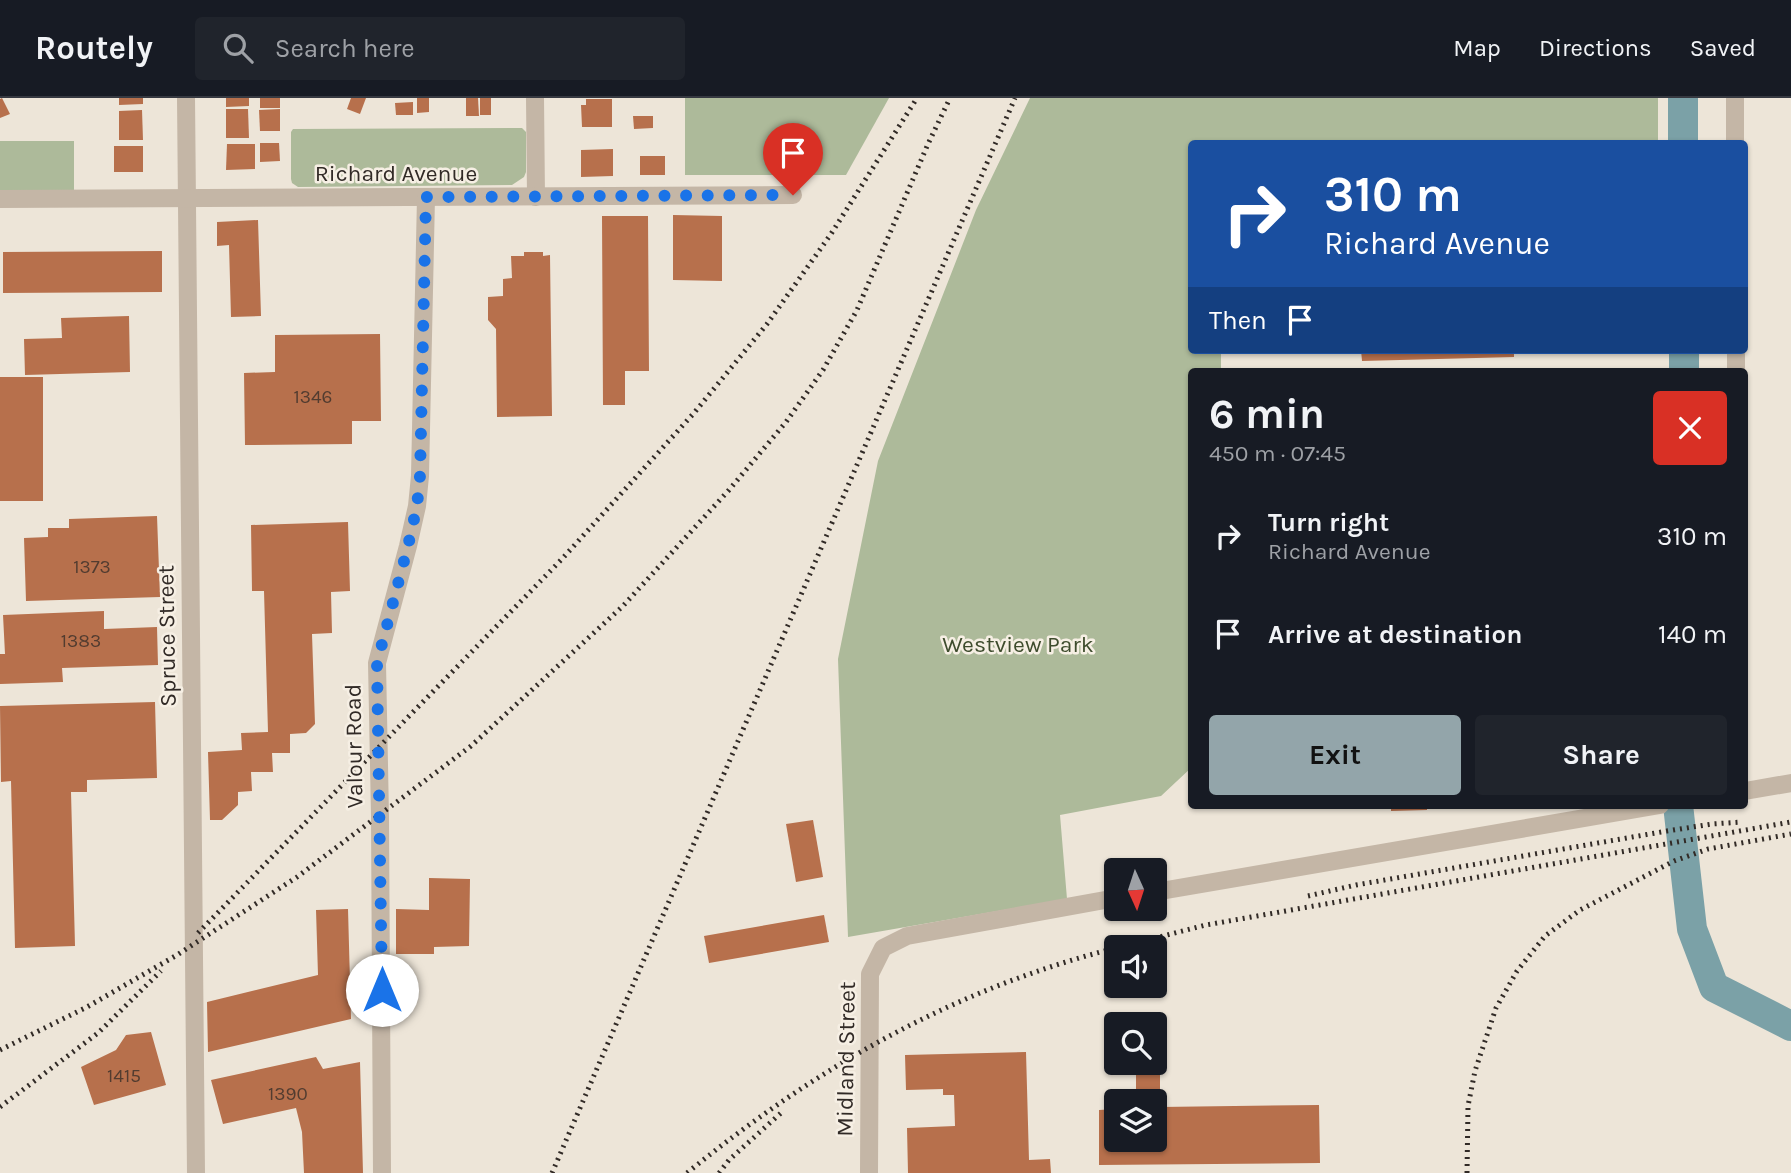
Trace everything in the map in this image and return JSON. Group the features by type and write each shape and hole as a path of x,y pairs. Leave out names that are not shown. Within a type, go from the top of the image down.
{"street":[{"name":"Spruce Street","path":"186,98 196,1173"},
{"path":"535,98 536,197"},
{"path":"1735,98 1735,140"},
{"name":"Richard Avenue","path":"0,199 793,195"},
{"name":"Valour Road","path":"382,1173 381,827 377,663 408,546 418,496 426,197"},
{"path":"1748,790 1791,783"},
{"path":"1167,889 1633,809"},
{"name":"Midland Street","path":"869,1173 870,974 883,948 907,936 1104,900"}],"green space":[{"path":"685,98 889,98 846,175 685,175"},
{"name":"Westview Park","path":"1030,98 1658,98 1658,140 1188,140 1188,354 1221,354 1221,368 1188,368 1188,771 1161,796 1060,815 1067,899 848,937 838,659 878,461 976,210"},
{"path":"522,128 526,132 526,172 524,177 512,185 298,187 291,179 293,129"},
{"path":"0,141 74,141 74,190 0,190"}],"building":[{"path":"2,98 10,114 0,118 0,99"},
{"path":"119,98 143,98 143,104 119,105"},
{"path":"226,98 249,98 249,106 226,107"},
{"path":"260,98 280,98 280,108 260,108"},
{"path":"351,98 366,98 360,114 347,109"},
{"path":"417,98 429,98 429,112 417,113"},
{"path":"466,98 478,98 479,116 466,116"},
{"path":"480,98 491,98 491,115 480,115"},
{"path":"586,99 612,99 612,127 582,127 581,105 586,105"},
{"path":"413,102 413,115 396,115 395,103"},
{"path":"226,109 248,109 249,138 226,138"},
{"path":"280,109 280,131 260,131 259,110"},
{"path":"142,110 143,140 119,140 119,111"},
{"path":"633,116 653,116 653,128 634,129"},
{"path":"260,143 279,143 280,161 260,162"},
{"path":"227,144 255,144 255,169 226,170"},
{"path":"114,146 143,146 143,172 114,172"},
{"path":"613,149 613,176 581,177 581,150"},
{"path":"640,156 665,156 665,175 640,175"},
{"path":"673,215 722,216 722,281 673,280"},
{"path":"602,216 648,216 649,371 625,371 625,405 603,405"},
{"path":"258,220 261,316 231,317 229,245 217,246 217,222"},
{"path":"162,251 162,292 3,293 3,252"},
{"path":"524,252 543,252 543,256 550,255 552,416 497,417 496,329 488,320 488,297 503,296 503,279 512,278 511,256 524,256"},
{"path":"129,316 130,372 25,375 24,339 62,338 61,318"},
{"path":"380,334 381,421 352,421 352,444 245,445 244,373 275,372 275,335"},
{"path":"1361,354 1514,354 1514,357 1362,361"},
{"path":"0,377 43,377 43,501 0,501"},
{"path":"157,516 160,597 26,601 24,538 48,537 48,528 69,528 69,519"},
{"path":"348,522 350,591 331,592 332,633 312,634 315,724 306,733 290,734 290,753 272,753 273,772 251,772 252,791 238,792 238,805 222,820 210,820 208,752 242,750 241,733 268,732 264,591 252,591 251,525"},
{"path":"104,611 104,629 157,627 158,665 62,668 63,682 0,684 0,654 5,654 3,615"},
{"path":"155,702 157,778 87,780 87,792 71,792 75,946 15,948 11,781 1,782 0,706"},
{"path":"1391,809 1427,809 1427,810"},
{"path":"813,820 823,877 796,882 786,824"},
{"path":"429,878 470,879 469,946 434,947 434,954 396,954 396,909 429,910"},
{"path":"348,909 351,1019 208,1052 207,1002 318,975 316,910"},
{"path":"824,915 829,942 709,963 704,936"},
{"path":"151,1032 166,1085 94,1105 81,1067 116,1050 126,1035"},
{"path":"1026,1052 1029,1160 1050,1159 1051,1173 908,1173 907,1128 955,1126 954,1095 943,1095 943,1089 906,1090 905,1055"},
{"path":"316,1057 323,1069 360,1062 363,1173 304,1173 302,1132 296,1108 223,1124 211,1080"},
{"path":"1136,1075 1160,1075 1160,1089 1136,1089"},
{"path":"1319,1105 1320,1163 1099,1165 1099,1110 1104,1110 1104,1152 1167,1152 1167,1107"}],"waterway":[{"path":"1683,98 1683,140"},
{"path":"1684,354 1684,368"},
{"path":"1678,809 1692,929 1714,987 1791,1026"}],"railway":[{"path":"198,933 562,559 694,413 767,324 831,234 917,98"},
{"path":"0,1050 87,1007 177,955 297,877 471,746 623,606 729,490 786,422 823,370 857,310 950,98"},
{"path":"552,1173 1015,98"},
{"path":"1308,896 1356,885 1667,831 1742,822"},
{"path":"1167,935 1206,925 1791,822"},
{"path":"1467,1173 1468,1106 1475,1071 1496,1008 1517,971 1545,936 1580,910 1674,861 1708,849 1791,834"},
{"path":"687,1173 786,1099 889,1036 998,986 1104,951"},
{"path":"0,1107 98,1033 161,971"},
{"path":"719,1173 729,1160 782,1112"}],"route":[{"path":"382,990 377,663 417,506 420,476 426,197 793,195"}]}
